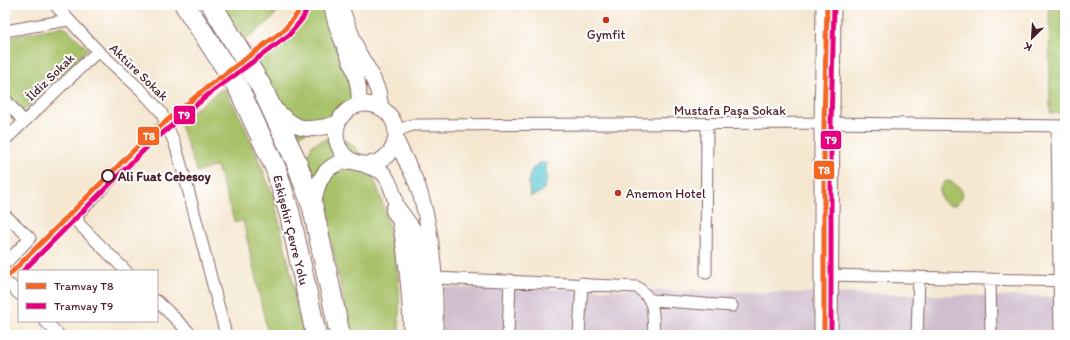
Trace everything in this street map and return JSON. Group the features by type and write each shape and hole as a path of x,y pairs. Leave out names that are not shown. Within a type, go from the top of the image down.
{"highway":[{"name":"Eskişehir Çevre Yolu","path":"185,5 238,87 276,169 290,215 316,335"},
{"name":"Eskişehir Çevre Yolu","path":"212,5 268,101 296,161 313,208 340,335"},
{"path":"396,210 415,236 420,269 422,335"}],"street":[{"name":"Aktüre Sokak","path":"55,5 98,51 141,90 161,112 188,189 226,335"},
{"path":"333,5 332,7 339,33 358,78 360,90 359,105"},
{"path":"340,5 358,52 371,74 378,91 381,108"},
{"path":"820,335 820,124 822,5"},
{"path":"832,335 834,5"},
{"path":"5,32 68,20"},
{"name":"İldiz Sokak","path":"5,140 98,51"},
{"path":"5,99 24,122"},
{"path":"268,101 283,117 296,126 316,130 338,123"},
{"path":"411,335 409,278 389,182 381,172 358,163 340,151 336,137 338,123 346,111 359,105 371,104 381,108 392,118 396,136 421,198 430,242 434,278 435,335"},
{"path":"125,270 78,222 78,214 166,123"},
{"name":"Mustafa Paşa Sokak","path":"396,136 412,126 833,123 1061,126"},
{"path":"706,273 707,124"},
{"path":"1060,335 1062,280 1061,126"},
{"path":"313,208 316,188 322,176 340,161 358,163 379,162 390,153 396,136"},
{"path":"5,215 30,238 5,264"},
{"path":"832,275 1062,280"},
{"path":"917,335 919,277"},
{"path":"434,278 582,283 637,287 652,300 654,335"},
{"path":"990,279 991,335"},
{"path":"508,335 510,280"},
{"path":"579,335 582,283"},
{"path":"5,286 10,285 18,293"},
{"path":"652,300 732,306"},
{"path":"158,302 192,335"},
{"path":"46,322 59,335"}],"shaded area":[{"path":"443,287 1065,297 1065,335 442,335"}],"green space":[{"path":"221,5 283,5 270,21 244,40"},
{"path":"308,5 327,5 362,103 349,112 296,137 256,60 297,28"},
{"path":"1049,5 1065,5 1065,113 1050,113"},
{"path":"64,26 88,49 23,111 5,91 5,38"},
{"path":"224,88 244,125 273,195 305,335 268,335 243,220 235,223 217,166 197,172 180,124 185,117"},
{"path":"326,139 341,140 350,143 360,153 376,185 389,225 396,262 399,291 399,335 351,335 325,214 307,156 313,144"},
{"path":"946,181 954,183 962,191 962,198 955,205 946,203 942,200 940,195 940,190"}],"water":[{"path":"538,163 546,163 546,184 541,192 530,196 529,178 534,167"}],"tram line":[{"name":"T8","path":"5,279 145,139 205,89 284,30 297,14 301,5"},
{"name":"T8","path":"824,335 824,124 827,5"},
{"name":"T9","path":"831,335 831,124 834,5"},
{"name":"T9","path":"24,270 150,144 209,94 289,35 303,18 307,8"}],"place":[{"name":"Gymfit","path":"606,20"},
{"name":"Ali Fuat Cebesoy","path":"108,176"},
{"name":"Anemon Hotel","path":"618,193"}]}
